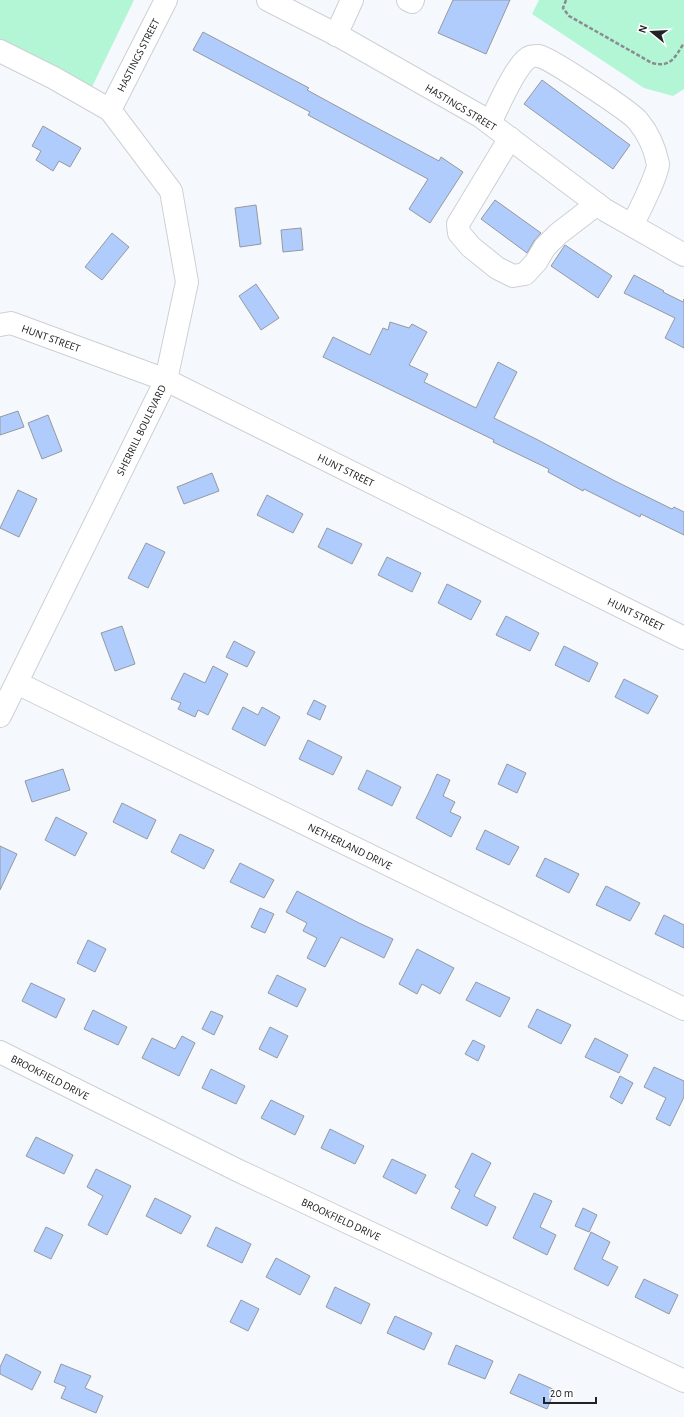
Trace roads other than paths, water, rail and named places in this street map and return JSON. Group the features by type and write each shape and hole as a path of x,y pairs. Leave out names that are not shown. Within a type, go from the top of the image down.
{"street":[{"name":"HASTINGS STREET","path":"110,110 166,0"},
{"name":"HASTINGS STREET","path":"268,0 336,35 474,112 598,204 684,255"},
{"path":"336,35 352,0"},
{"path":"408,0 412,2 413,0"},
{"name":"SHERRILL BOULEVARD","path":"0,50 54,78 110,110 171,191 186,282 166,380 0,716"},
{"path":"490,123 513,78 524,62 530,57 539,56 551,62 602,95 637,120 651,140 658,166 632,225"},
{"path":"510,138 458,224 460,233 471,247 497,268 513,276 525,274 536,262 545,247 558,234 598,204"},
{"name":"HUNT STREET","path":"0,325 11,323 166,380 684,638"},
{"name":"NETHERLAND DRIVE","path":"17,683 684,1009"},
{"name":"BROOKFIELD DRIVE","path":"0,1052 236,1170 684,1381"}]}
